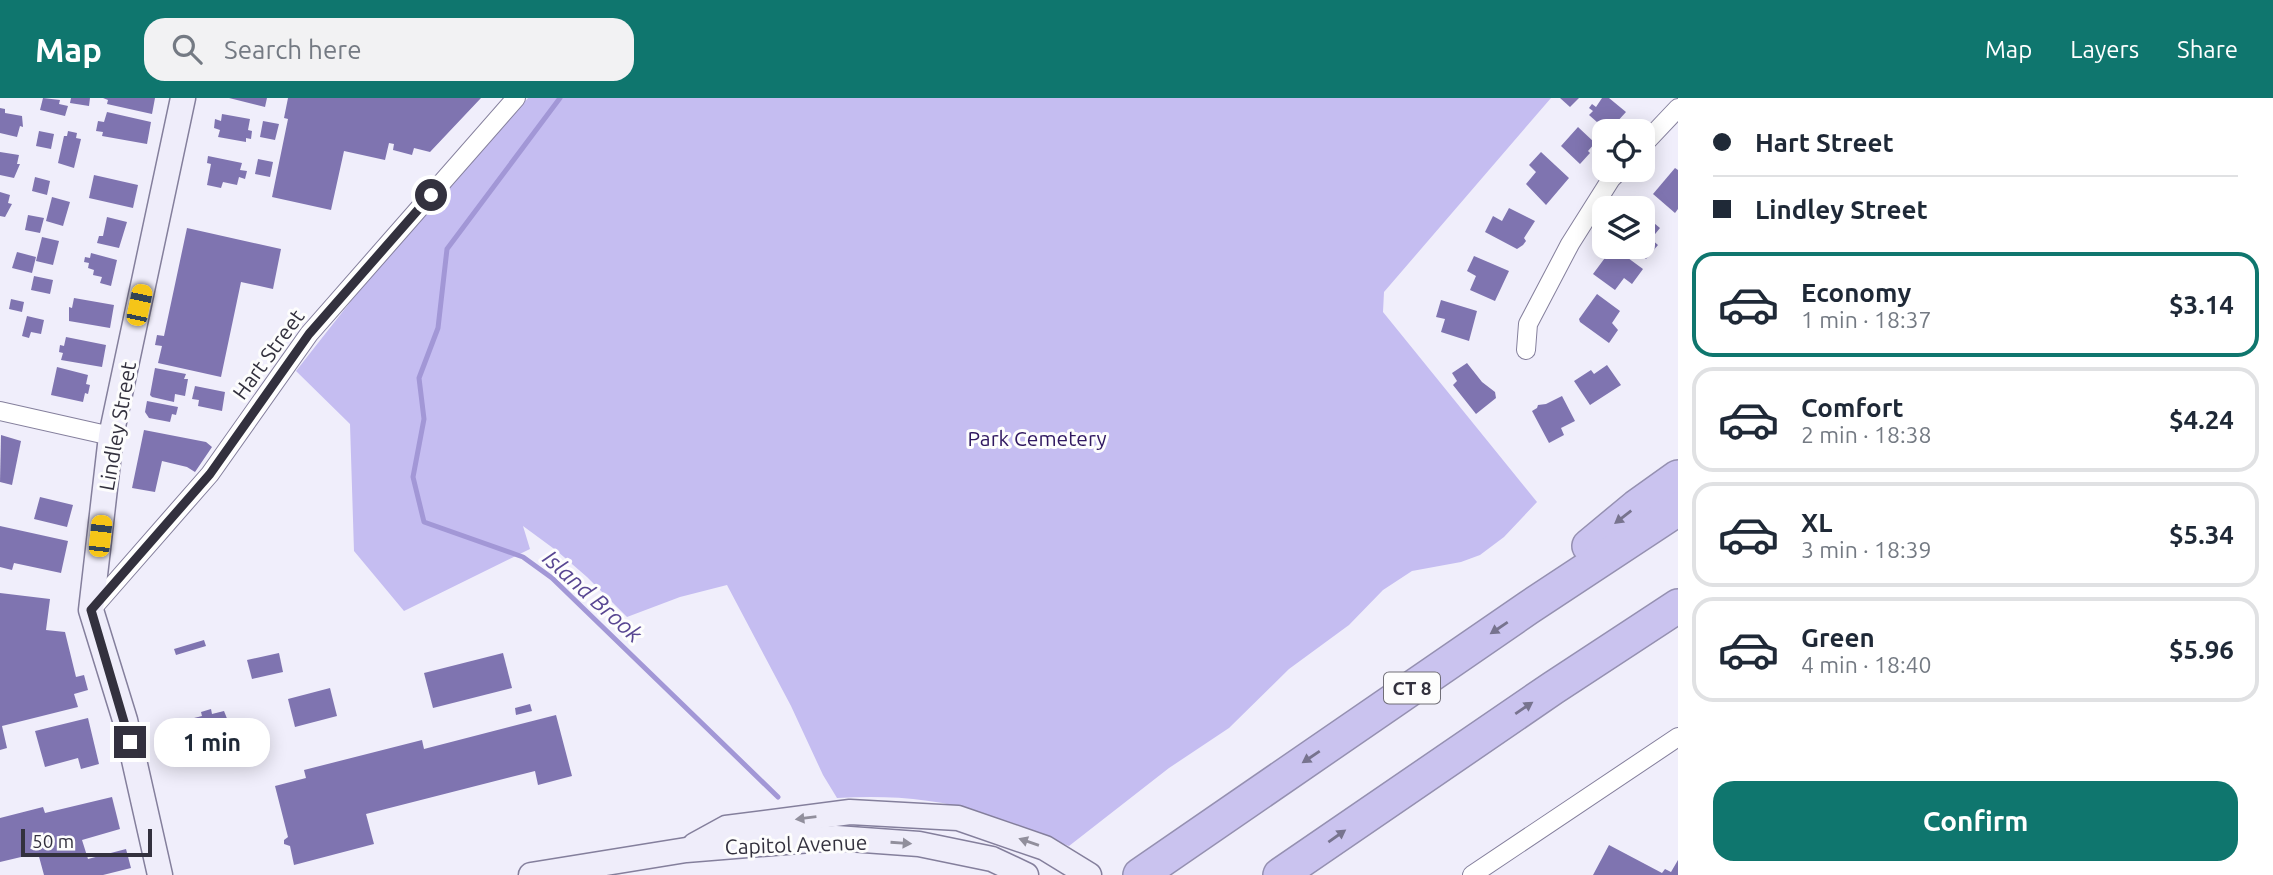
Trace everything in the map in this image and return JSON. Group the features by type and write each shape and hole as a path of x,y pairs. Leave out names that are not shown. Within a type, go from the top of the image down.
{"highway":[{"path":"1528,608 1612,526 1678,477"},
{"name":"CT 8","path":"1143,872 1528,608 1678,509"},
{"path":"1280,875 1678,606"}],"main road":[{"name":"Lindley Street","path":"160,875 125,720 91,610 111,436 183,98"},
{"name":"Capitol Avenue","path":"686,850 726,828 850,812 958,818 1045,848 1089,875"},
{"name":"Capitol Avenue","path":"531,875 686,850 836,838 905,843 992,859 1026,875"}],"street":[{"name":"Hart Street","path":"91,610 210,474 309,334 516,98"},
{"path":"1655,132 1678,108"},
{"path":"1526,350 1528,324 1570,244 1609,182"},
{"path":"0,411 111,436"},
{"path":"1472,875 1678,737"}],"green space":[{"name":"Park Cemetery","path":"528,98 1551,98 1384,292 1383,312 1537,502 1504,537 1480,555 1461,562 1412,571 1383,590 1349,625 1289,669 1229,728 1169,768 1069,846 983,813 947,804 893,797 837,798 727,585 680,597 627,617 587,577 523,526 530,549 404,611 354,551 350,424 296,371 362,287"}],"building":[{"path":"43,98 60,100 59,104 68,106 65,116 40,110"},
{"path":"71,98 90,98 89,106 70,103"},
{"path":"103,98 155,98 152,114 107,104 108,100"},
{"path":"229,98 267,98 265,107"},
{"path":"288,98 481,98 430,152 414,148 412,155 393,150 394,144 389,143 385,160 344,151 331,210 272,197 288,119 284,118"},
{"path":"1560,98 1579,98 1570,107"},
{"path":"1602,98 1609,98 1626,112 1620,119 1594,119 1589,115 1593,111 1589,108 1592,104 1596,107"},
{"path":"0,108 5,109 5,113 22,116 23,127 20,126 17,137 0,133"},
{"path":"107,112 151,122 147,144 102,136 103,132 96,131 98,121 104,122"},
{"path":"222,114 250,119 248,130 252,131 251,139 246,138 246,142 218,137 220,130 214,128 215,119 221,121"},
{"path":"263,121 279,124 275,140 260,137"},
{"path":"1578,127 1592,140 1592,146 1588,151 1590,153 1580,164 1561,146"},
{"path":"39,131 54,134 51,149 36,146"},
{"path":"68,131 77,133 76,138 81,139 74,168 58,163 64,136 67,136"},
{"path":"0,152 19,155 17,164 20,164 14,178 0,175"},
{"path":"1541,152 1569,178 1546,205 1526,184 1536,172 1529,165"},
{"path":"208,156 242,163 240,170 247,171 245,179 239,177 237,185 223,182 221,188 207,185 211,164 207,163"},
{"path":"258,159 273,162 270,177 255,174"},
{"path":"1675,168 1678,170 1678,209 1675,213 1653,194"},
{"path":"94,175 138,185 133,208 89,198"},
{"path":"35,177 50,181 47,195 32,191"},
{"path":"0,192 10,195 8,203 12,204 5,217 0,216"},
{"path":"52,197 70,202 63,226 46,221"},
{"path":"1509,208 1535,221 1524,238 1526,241 1517,249 1485,232 1493,216 1502,221"},
{"path":"28,215 44,218 40,233 25,230"},
{"path":"107,217 127,222 119,248 97,243 99,236 103,236"},
{"path":"187,228 281,249 273,289 241,282 221,377 158,363 162,346 155,345 157,335 164,336"},
{"path":"42,237 59,241 53,265 36,261"},
{"path":"17,252 36,257 32,273 12,268"},
{"path":"91,253 117,260 111,286 100,283 102,277 93,275 94,270 88,268 89,263 84,262 85,257 90,258"},
{"path":"1474,256 1509,271 1495,301 1470,290 1476,276 1467,271"},
{"path":"1604,259 1629,259 1643,269 1632,284 1624,278 1615,290 1593,274"},
{"path":"34,276 53,280 50,294 31,290"},
{"path":"1597,294 1620,311 1612,323 1618,330 1609,343 1579,319"},
{"path":"74,298 114,305 110,328 69,321 69,307 72,308"},
{"path":"11,299 24,302 22,312 9,309"},
{"path":"1441,300 1477,311 1469,341 1441,332 1445,319 1436,317"},
{"path":"27,316 44,320 41,334 31,332 29,338 22,336"},
{"path":"66,337 106,345 102,367 61,360 63,353 59,352 60,345 64,346"},
{"path":"1467,363 1482,382 1495,392 1496,398 1476,414 1453,385 1457,381 1452,373"},
{"path":"1607,365 1621,385 1590,405 1574,381 1591,370 1594,374"},
{"path":"57,367 88,375 86,384 90,385 83,402 51,395"},
{"path":"155,368 186,374 184,379 188,379 185,396 175,394 174,402 152,397 150,395"},
{"path":"195,386 225,392 222,411 198,406 199,400 192,399"},
{"path":"1562,396 1575,421 1561,428 1564,435 1549,443 1532,411 1538,405"},
{"path":"147,401 178,407 176,415 172,414 170,422 149,418 145,412"},
{"path":"144,430 206,442 212,447 195,472 187,467 162,461 155,492 132,488"},
{"path":"1,435 21,441 12,485 0,482"},
{"path":"40,497 73,505 67,527 34,519"},
{"path":"0,526 68,541 61,573 14,563 12,570 0,567"},
{"path":"0,593 50,599 46,630 65,632 76,677 84,675 88,690 74,694 78,707 2,726 7,748 0,750"},
{"path":"204,640 206,646 176,655 174,649"},
{"path":"279,653 283,672 252,679 247,660"},
{"path":"503,653 512,688 433,708 424,673"},
{"path":"330,688 337,716 295,727 288,699"},
{"path":"530,704 532,711 516,715 515,708"},
{"path":"211,709 212,714 224,711 232,731 229,731 230,737 197,745 196,742 191,743 186,724 191,723 190,719 202,716 201,712"},
{"path":"556,715 572,776 538,785 535,771 366,814 374,844 294,865 290,846 284,844 288,837 275,786 306,778 304,770 422,740 424,749"},
{"path":"88,718 99,764 81,769 78,758 45,767 35,731"},
{"path":"112,797 120,829 82,840 88,859 126,849 131,868 103,875 44,875 38,853 0,862 0,818 43,807 45,813"},
{"path":"1609,845 1662,873 1665,869 1671,872 1678,860 1678,875 1593,875"}],"waterway":[{"name":"Island Brook","path":"560,98 447,249 438,328 419,378 424,419 413,477 424,522 523,557 552,578 778,797"}],"route":[{"path":"130,742 91,610 210,474 309,334 431,195"}]}
